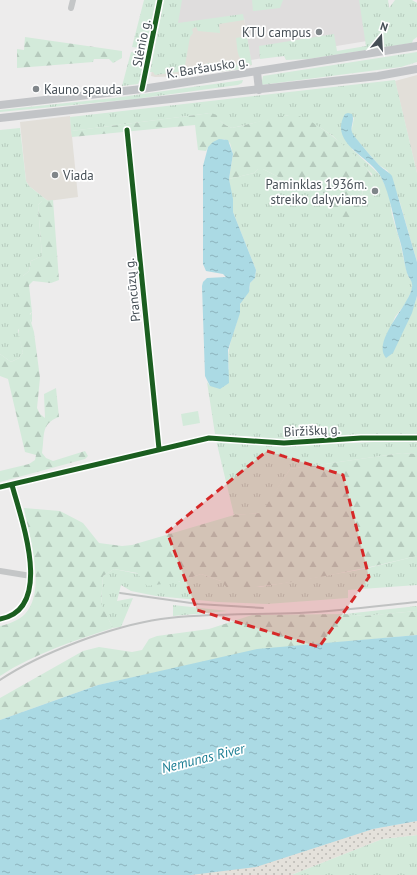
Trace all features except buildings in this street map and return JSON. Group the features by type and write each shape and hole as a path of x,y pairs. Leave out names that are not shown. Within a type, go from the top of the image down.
{"main road":[{"name":"K. Baršausko g.","path":"0,105 142,89 417,46"},
{"name":"K. Baršausko g.","path":"0,118 259,90 378,76 417,69"},
{"path":"257,72 259,90"}],"street":[{"path":"71,8 73,0"},
{"name":"Slėnio g.","path":"142,89 160,0"},
{"name":"Prancūzų g.","path":"127,130 159,448"},
{"name":"Biržiškų g.","path":"159,448 208,438 284,443 361,438 417,438"},
{"path":"0,488 159,448"},
{"path":"0,619 16,614 21,609 27,596 31,576 25,536 12,485"},
{"path":"0,571 31,576"}],"highlighted area":[{"path":"267,451 343,475 369,577 319,647 197,610 167,532"}],"shaded area":[{"name":"KTU campus","path":"169,0 388,0 367,41 251,60 244,18 164,27"},
{"path":"244,18 252,65 242,69 185,76 151,76 158,28"},
{"path":"417,75 417,173 395,81"},
{"path":"70,116 78,197 48,201 29,186 26,181 20,122"}],"green space":[{"path":"144,0 156,0 148,39 140,48 132,47"},
{"path":"164,0 182,0 178,23 243,14 244,20 219,24 220,33 198,31 196,27 192,29 193,33 190,37 184,71 155,75 153,72 150,72"},
{"path":"252,0 283,0 280,8 253,11"},
{"path":"359,0 388,0 389,8 395,0 412,0 417,3 417,37 412,43 308,59 286,60 284,56 260,59 259,46 334,34 337,51 366,46"},
{"path":"247,36 252,65 243,61 238,52 236,38"},
{"path":"25,37 122,51 122,58 113,63 109,59 94,59 93,62 17,68 17,49 24,50"},
{"path":"131,52 145,54 140,80 138,84 122,86"},
{"path":"417,52 417,62 401,67 261,85 263,76"},
{"path":"233,62 242,69 190,75 194,68 209,63 219,64"},
{"path":"243,80 242,83 238,85 135,99 0,112 0,110 114,98"},
{"path":"395,80 417,173 417,262 399,199 388,171 379,165 351,133 354,118 348,113 352,149 380,175 389,194 392,215 405,265 408,276 412,282 412,289 406,303 395,317 383,347 396,335 408,319 417,296 417,434 289,440 215,434 207,382 210,386 229,369 228,361 231,341 239,314 240,304 248,291 250,283 255,278 256,270 233,212 229,179 254,173 258,169 263,169 290,183 297,189 306,192 314,190 323,193 332,200 330,208 361,203 363,188 365,187 369,190 372,189 372,174 333,136 321,128 288,115 232,128 225,125 211,113 71,131 70,117"},
{"path":"211,113 217,115 219,120 232,128 290,115 304,118 330,134 355,156 366,167 373,178 376,187 369,190 365,187 363,188 357,219 350,224 335,217 331,206 332,200 323,193 314,190 306,192 297,189 290,183 263,169 258,169 254,173 229,179 233,154 230,143 224,139 208,147 206,151 198,150 195,125 72,137 71,131"},
{"path":"20,128 26,181 29,186 48,201 42,201 38,205 42,256 31,261 29,271 23,276 30,315 32,312 32,323 30,319 18,330 23,353 19,358 11,362 0,354 0,130"},
{"path":"53,200 59,280 51,283 33,281 29,285 32,312 28,315 23,313 14,281 17,277 23,276 29,271 31,261 42,256 38,205 42,201"},
{"path":"26,318 30,319 34,332 40,378 37,408 40,414 45,418 44,394 56,388 59,417 49,423 44,431 42,453 46,458 53,461 85,451 88,456 85,459 0,482 0,471 29,464 35,460 36,455 25,452 8,379 0,376 0,354 11,362 19,358 23,353 19,339 19,330 20,325"},
{"path":"198,411 200,423 183,426 181,414"},
{"path":"216,440 285,446 417,440 417,454 402,453 290,469 262,513 234,515"},
{"path":"402,453 417,454 417,556 324,576 229,590 221,581 201,574 178,582 147,586 137,573 114,569 103,576 101,604 113,628 41,654 0,676 0,626 14,622 25,614 31,604 35,591 35,562 24,508 60,511 83,523 99,543 122,546 132,545 234,515 261,513 290,469"},
{"path":"417,556 417,585 348,590 348,598 267,604 218,602 156,596 131,591 121,585 117,601 133,598 121,627 113,628 101,605 103,576 114,569 178,582 201,574 221,581 260,587 364,569"},
{"path":"173,605 228,611 173,616"},
{"path":"417,606 417,611 363,616 345,614"},
{"path":"417,611 417,635 257,650 98,685 0,720 0,698 83,651 99,647 132,652 142,650 149,639 157,636 209,629 252,615 345,614 363,616"},
{"path":"417,835 417,875 291,875 382,839"}],"sand":[{"path":"417,821 417,835 382,839 291,875 191,875 373,829"}],"water":[{"path":"345,114 352,114 353,117 353,134 378,164 392,176 417,262 417,296 412,313 393,353 386,358 383,351 383,342 410,295 412,283 407,273 390,200 381,177 376,169 352,149 342,134 341,124"},
{"path":"219,139 228,140 233,154 229,179 233,199 233,212 256,270 255,278 250,283 249,292 240,304 240,313 228,350 229,383 220,389 210,386 205,376 202,286 203,282 207,278 226,277 223,274 206,271 203,264 203,166 208,147"},
{"name":"Nemunas River","path":"417,635 417,821 373,829 256,867 191,875 0,875 0,720 98,685 257,649"}],"railway":[{"path":"120,593 198,604 263,608"},
{"path":"0,680 35,660 78,642 121,628 161,619 230,614 282,614 314,612 417,602"}],"cycle path":[{"path":"142,89 160,0"},
{"path":"127,130 159,449"},
{"path":"0,487 209,438 284,443 361,438 417,438"},
{"path":"0,619 17,612 26,599 30,581 30,561 27,540 12,485"}],"place":[{"name":"KTU campus","path":"319,32"},
{"name":"Kauno spauda","path":"36,89"},
{"name":"Viada","path":"55,175"},
{"name":"Paminklas 1936m. streiko dalyviams","path":"375,191"}]}
